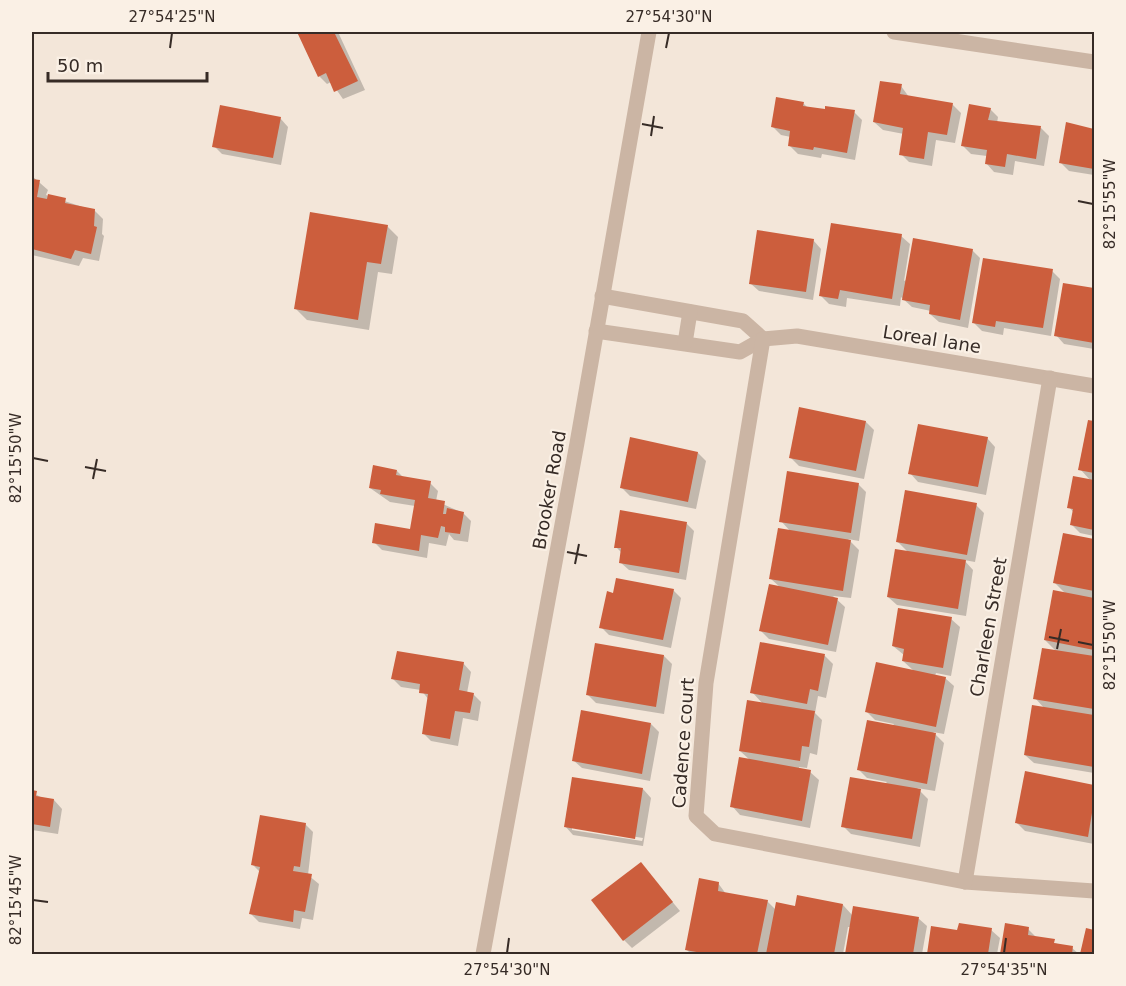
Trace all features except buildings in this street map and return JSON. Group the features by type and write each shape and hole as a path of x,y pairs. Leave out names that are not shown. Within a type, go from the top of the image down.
{"street":[{"name":"Brooker Road","path":"483,954 649,32"},
{"path":"894,32 1095,62"},
{"path":"602,296 742,321 763,339"},
{"path":"685,343 690,312"},
{"name":"Loreal lane","path":"596,331 740,352 763,339 797,336 1095,386"},
{"name":"Cadence court","path":"763,339 706,683 696,816 715,834 965,882 1095,891"},
{"name":"Charleen Street","path":"965,882 1050,378"}]}
